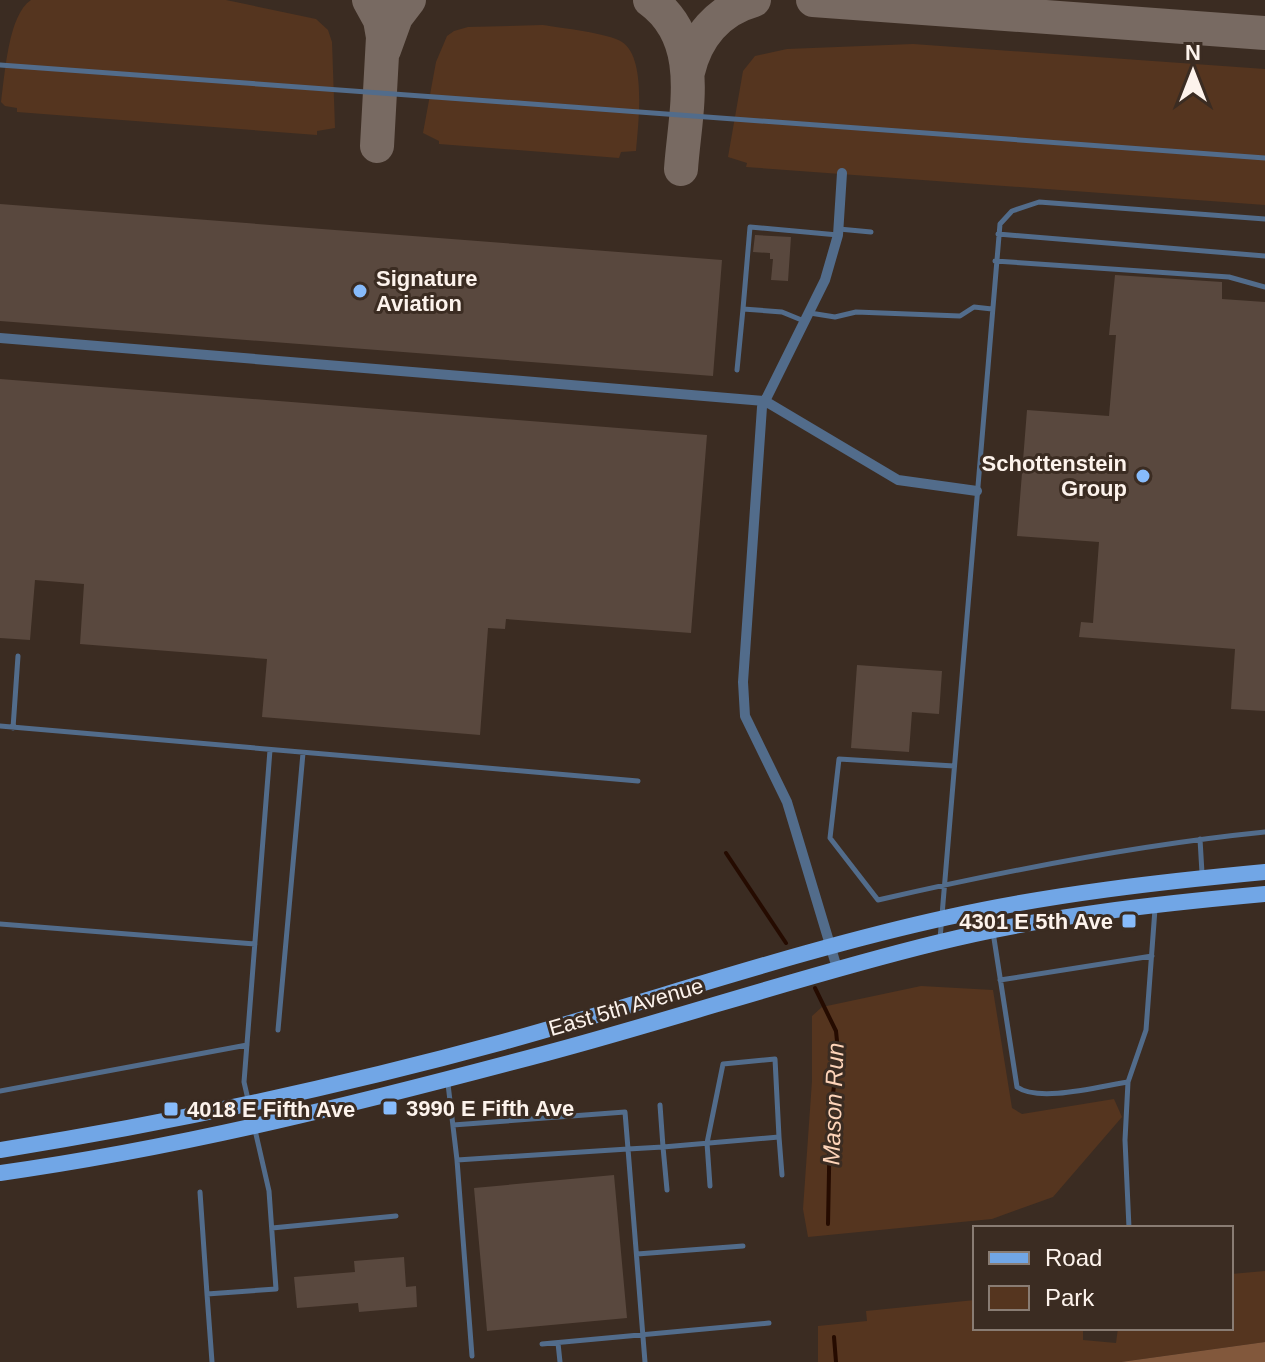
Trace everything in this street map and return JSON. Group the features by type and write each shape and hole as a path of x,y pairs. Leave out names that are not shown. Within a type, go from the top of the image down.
{"main road":[{"name":"East 5th Avenue","path":"0,1150 108,1133 250,1105 502,1042 942,919 1077,894 1265,872"},
{"name":"East 5th Avenue","path":"0,1173 255,1127 563,1048 837,968 940,942 1035,922 1265,894"}],"street":[{"path":"837,968 787,802 745,716 743,682 762,407 825,280 838,232 842,173"},
{"path":"0,338 765,401 898,480 977,491"}],"lane":[{"path":"0,65 1265,158"},
{"path":"940,942 1000,224 1012,211 1039,202 1265,219"},
{"path":"737,370 750,227 871,232"},
{"path":"998,234 1265,256"},
{"path":"995,261 1229,277 1265,287"},
{"path":"743,309 806,317 835,317 856,312 960,316 974,307 992,309"},
{"path":"13,728 18,656"},
{"path":"0,726 638,781"},
{"path":"207,1294 276,1289 269,1191 244,1082 270,750"},
{"path":"278,1030 303,753"},
{"path":"954,766 839,759 830,838 878,900 944,885 1200,839 1265,832"},
{"path":"1200,839 1202,878"},
{"path":"1129,1226 1125,1140 1128,1082 1146,1030 1155,905"},
{"path":"0,924 255,944"},
{"path":"993,931 1017,1087 1025,1092 1040,1094 1128,1082"},
{"path":"1000,980 1152,956"},
{"path":"0,1091 247,1045"},
{"path":"710,1186 707,1143 723,1064 775,1059 782,1175"},
{"path":"447,1079 457,1160 472,1356"},
{"path":"660,1105 667,1190"},
{"path":"453,1125 625,1112 645,1362"},
{"path":"457,1160 779,1137"},
{"path":"200,1192 212,1362"},
{"path":"272,1228 396,1216"},
{"path":"637,1254 743,1246"},
{"path":"542,1344 769,1323"},
{"path":"558,1343 560,1362"}],"green space":[{"path":"31,0 226,0 316,19 328,30 332,42 335,128 317,131 317,135 17,112 17,108 1,102 4,77 12,32 17,18"},
{"path":"543,25 606,36 622,42 630,50 635,62 639,93 636,151 621,152 619,158 439,144 439,141 423,133 436,62 447,36 468,27"},
{"path":"913,44 1265,69 1265,205 746,167 747,163 728,157 743,71 755,56 787,49"},
{"path":"921,986 993,990 1012,1108 1022,1114 1114,1099 1122,1117 1053,1197 992,1219 808,1237 803,1209 812,1081 812,1016 822,1007"},
{"path":"1265,1271 1265,1342 1121,1362 818,1362 818,1326 867,1321 866,1311 973,1300 973,1330 1083,1330 1083,1340 1116,1343 1118,1330 1233,1330 1233,1274"}],"shaded area":[{"path":"1265,1342 1265,1362 1121,1362"}],"building":[{"name":"Signature Aviation","path":"0,204 722,260 713,376 0,321"},
{"path":"755,235 791,237 788,281 771,280 773,259 770,259 770,253 753,252"},
{"name":"Schottenstein Group","path":"1115,275 1222,282 1222,299 1265,302 1265,711 1231,709 1235,649 1079,637 1081,622 1093,623 1099,542 1017,536 1027,410 1109,416 1116,335 1109,335"},
{"path":"0,379 707,435 691,633 506,619 505,629 488,628 480,735 262,717 267,659 80,644 84,584 35,580 30,640 0,638"},
{"path":"857,665 942,671 939,714 912,712 909,752 851,748"},
{"path":"614,1175 627,1318 487,1331 474,1188"},
{"path":"404,1257 406,1287 416,1286 417,1307 359,1312 358,1303 297,1308 294,1277 355,1272 354,1261"}],"waterway":[{"name":"Mason Run","path":"726,853 786,943"},
{"name":"Mason Run","path":"815,988 836,1031 838,1051 830,1120 828,1224"},
{"name":"Mason Run","path":"834,1337 836,1362"}],"taxiway":[{"path":"369,0 380,20 383,37 377,146"},
{"path":"384,50 396,17 409,0"},
{"path":"650,0 667,16 679,35 685,56 688,78 681,169"},
{"path":"688,72 697,47 710,27 730,11 754,0"},
{"path":"813,0 1265,33"}],"place":[{"name":"Signature Aviation","path":"360,291"},
{"name":"Schottenstein Group","path":"1143,476"},
{"name":"4301 E 5th Ave","path":"1129,921"},
{"name":"3990 E Fifth Ave","path":"390,1108"},
{"name":"4018 E Fifth Ave","path":"171,1109"}]}
